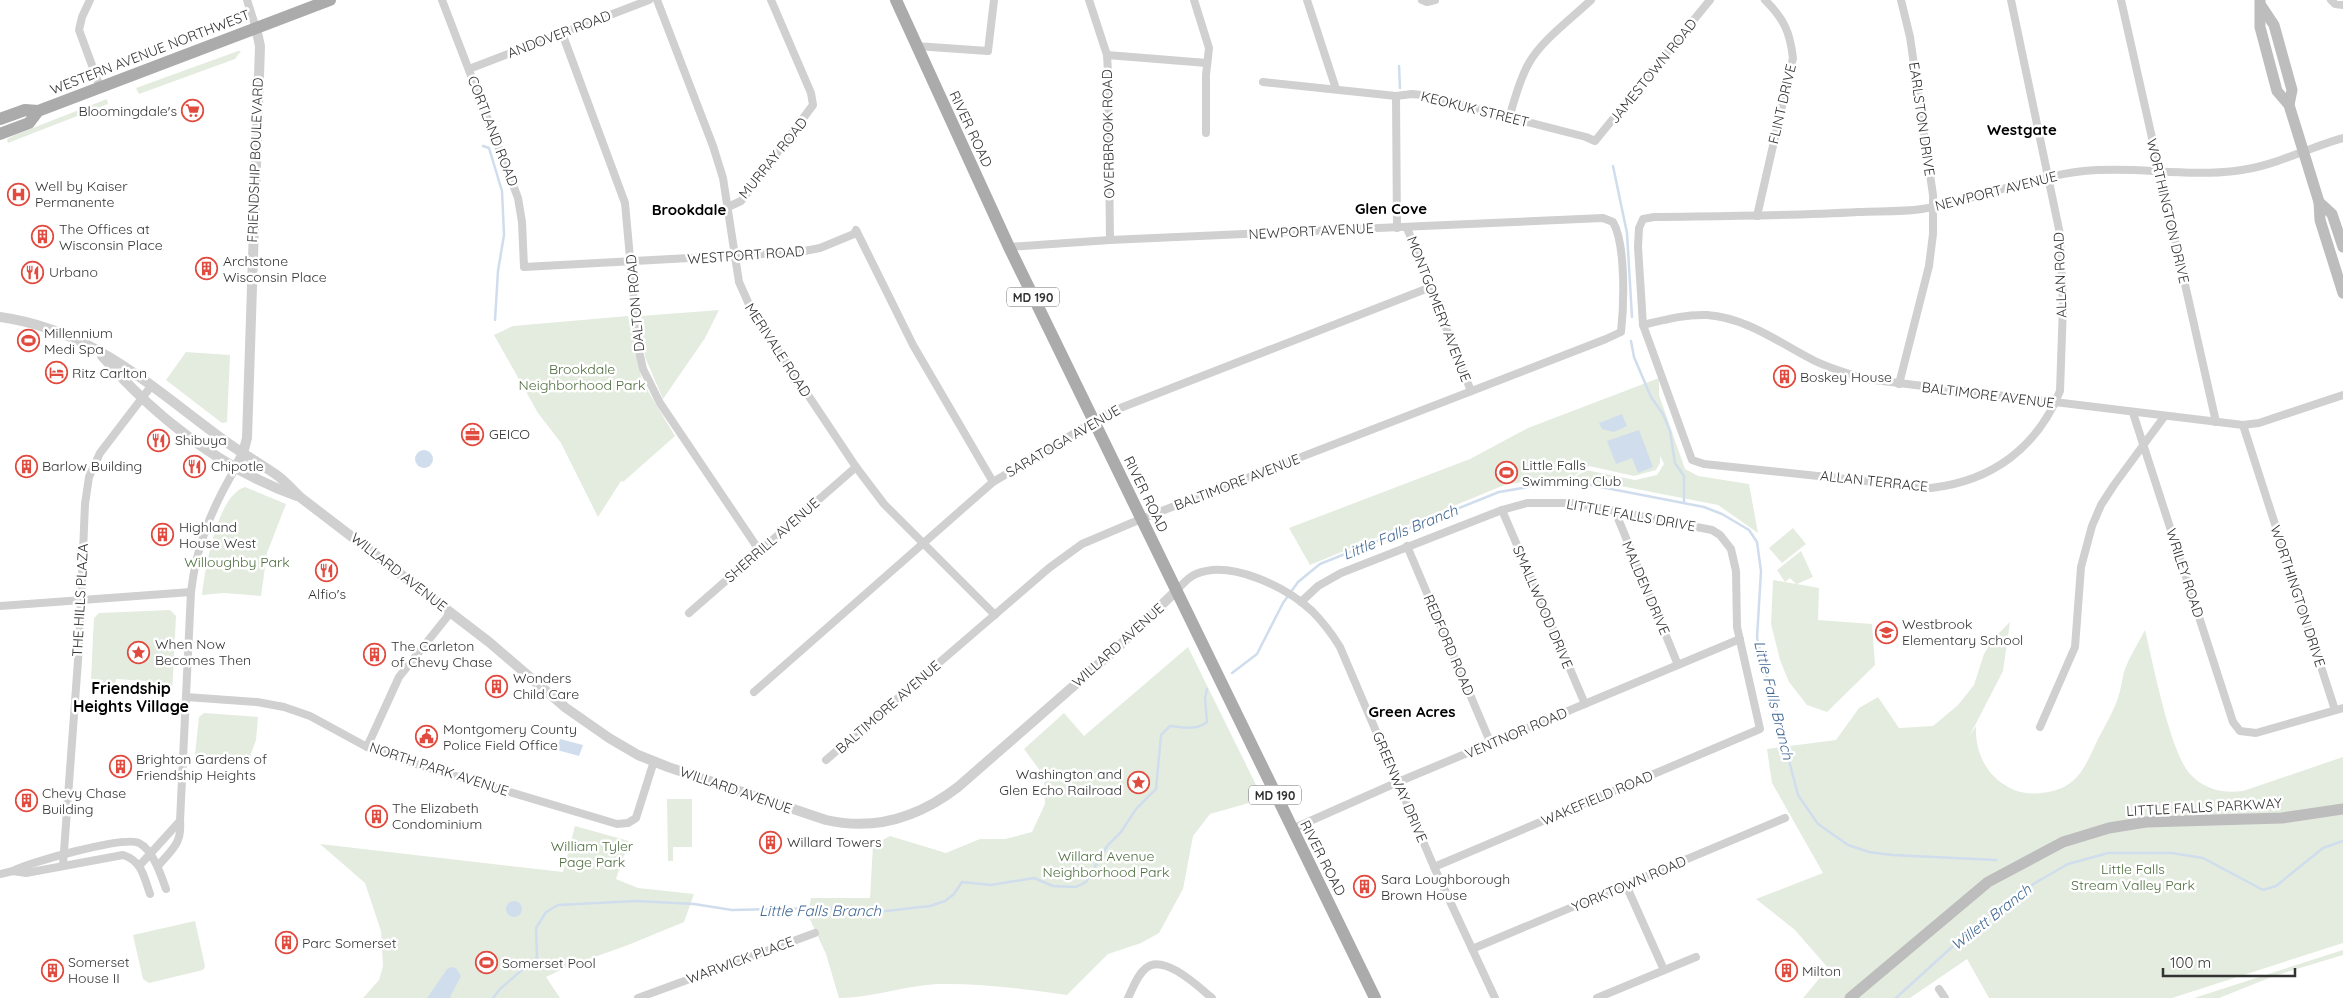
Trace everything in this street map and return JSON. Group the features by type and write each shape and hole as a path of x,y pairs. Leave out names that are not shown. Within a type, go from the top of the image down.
{"main road":[{"name":"WESTERN AVENUE NORTHWEST","path":"0,119 25,110 38,111 330,0"},
{"name":"RIVER ROAD","path":"896,0 1009,247 1375,998"},
{"path":"2261,4 2274,25 2292,90 2289,105 2319,202 2320,220 2343,293"},
{"name":"WESTERN AVENUE NORTHWEST","path":"0,134 29,123 38,111"},
{"path":"2319,202 2332,214 2343,247"},
{"name":"LITTLE FALLS PARKWAY","path":"1850,998 1988,882 2063,842 2109,828 2146,822 2282,818 2343,809"}],"street":[{"path":"90,0 82,17 79,30 100,88"},
{"path":"247,0 256,28"},
{"name":"CORTLAND ROAD","path":"442,0 518,198 522,222 524,267"},
{"name":"ANDOVER ROAD","path":"469,69 649,0"},
{"name":"MERIVALE ROAD","path":"657,0 713,146 723,178 739,282 752,312 856,467 884,504 995,615"},
{"name":"MURRAY ROAD","path":"728,207 741,201 809,113 813,105 811,93 771,0"},
{"path":"916,46 988,50 994,0"},
{"name":"OVERBROOK ROAD","path":"1089,0 1107,56 1110,240"},
{"path":"1194,0 1209,48 1206,133"},
{"path":"1307,0 1336,90"},
{"path":"1422,0 1427,2 1435,0"},
{"path":"1509,118 1520,81 1530,62 1539,50 1591,0"},
{"name":"JAMESTOWN ROAD","path":"1595,141 1710,0"},
{"name":"FLINT DRIVE","path":"1757,216 1793,58 1790,35 1778,13 1765,0"},
{"name":"EARLSTON DRIVE","path":"1899,384 1929,266 1933,207 1912,46 1901,0"},
{"name":"ALLAN ROAD","path":"2011,0 2050,176 2062,245 2063,306 2060,391 2055,404"},
{"name":"WORTHINGTON DRIVE","path":"2121,0 2216,422"},
{"path":"2331,0 2335,4 2343,6"},
{"name":"FRIENDSHIP BOULEVARD","path":"158,866 178,843 181,834 180,821 191,592 196,560 205,528 215,503 243,453 246,438 260,46 256,28"},
{"name":"DALTON ROAD","path":"562,33 620,186 628,222 638,346 649,383 759,550"},
{"path":"1107,56 1207,63"},
{"name":"KEOKUK STREET","path":"1263,82 1396,96 1412,94 1595,141"},
{"name":"MONTGOMERY AVENUE","path":"1396,96 1397,228"},
{"name":"NEWPORT AVENUE","path":"1643,325 1638,247 1638,228 1643,219 1654,217 1819,215 1933,207 1977,197 2050,176 2105,169 2199,174 2238,171 2284,161 2343,138"},
{"name":"NEWPORT AVENUE","path":"1009,247 1110,240 1603,218 1613,222 1617,230 1624,302 1620,332"},
{"name":"MONTGOMERY AVENUE","path":"1407,228 1471,391"},
{"name":"WESTPORT ROAD","path":"524,267 735,257 813,249 854,234 856,230 913,345 993,482"},
{"name":"SARATOGA AVENUE","path":"754,692 993,482 1110,412 1431,287"},
{"name":"BALTIMORE AVENUE","path":"1643,325 1691,315 1710,316 1761,330 1815,361 1866,380 2164,417 2244,425 2343,395"},
{"name":"WILLARD AVENUE","path":"0,317 52,329 126,366 243,453 279,477 300,497 497,648 576,716 623,746 654,761 713,783 834,822 869,824 907,816 937,802 958,787 1117,648 1176,591"},
{"name":"ALLAN TERRACE","path":"1643,325 1692,460 1704,464 1931,488 1952,486 1984,475 2008,460 2037,433 2055,404"},
{"name":"BALTIMORE AVENUE","path":"826,760 1049,568 1082,544 1141,519 1620,332"},
{"name":"WILLARD AVENUE","path":"98,352 120,377 142,397 221,460 254,479 300,497"},
{"name":"THE HILLS PLAZA","path":"64,865 81,600 85,504 90,477 100,453 152,385"},
{"name":"WRILEY ROAD","path":"2133,413 2233,722 2240,731 2256,732 2339,709"},
{"path":"2040,727 2075,646 2081,567 2092,526 2101,505 2114,485 2164,417"},
{"name":"WORTHINGTON DRIVE","path":"2244,425 2339,709"},
{"name":"SHERRILL AVENUE","path":"688,613 856,467"},
{"name":"LITTLE FALLS DRIVE","path":"1298,599 1341,572 1502,510 1528,503 1574,503 1712,530 1720,535 1730,549 1736,571 1737,627 1760,729"},
{"name":"SMALLWOOD DRIVE","path":"1502,510 1584,704"},
{"name":"MALDEN DRIVE","path":"1615,511 1678,665"},
{"name":"REDFORD ROAD","path":"1407,546 1491,744"},
{"name":"GREENWAY DRIVE","path":"1176,591 1185,581 1196,574 1222,570 1240,573 1286,591 1298,599 1321,621 1340,648 1434,867 1495,998"},
{"path":"0,606 191,592"},
{"path":"367,746 399,677 451,612"},
{"name":"VENTNOR ROAD","path":"1292,829 1398,782 1740,638"},
{"name":"NORTH PARK AVENUE","path":"186,698 257,702 284,707 310,716 367,746 419,765 617,824 628,823 636,818 654,761"},
{"name":"WAKEFIELD ROAD","path":"1434,867 1760,729"},
{"name":"YORKTOWN ROAD","path":"1472,949 1785,818"},
{"path":"140,865 180,821"},
{"path":"13,872 22,866 93,848 131,842 140,844 150,855 158,866 166,889"},
{"path":"0,874 26,873 123,855 131,857 140,865 150,894"},
{"path":"1626,885 1664,970"},
{"name":"WARWICK PLACE","path":"638,998 815,933"},
{"path":"1596,998 1696,957"},
{"path":"1128,998 1141,972 1153,963 1161,963 1193,982 1212,998"},
{"path":"1939,989 1945,998"}],"green space":[{"path":"241,51 235,59 139,94 136,88"},
{"path":"107,99 108,104 8,143 7,139 15,135"},
{"name":"Brookdale Neighborhood Park","path":"719,310 705,338 663,399 645,357 641,316"},
{"name":"Brookdale Neighborhood Park","path":"628,316 642,381 675,436 623,482 621,481 598,517 561,443 538,413 494,335 513,326"},
{"path":"186,352 230,355 227,422 222,423 166,380"},
{"name":"Little Falls Swimming Club","path":"1659,378 1659,395 1685,469 1698,476 1749,484 1758,533 1718,505 1575,477 1586,470 1635,480 1657,475 1664,464 1660,456 1660,463 1656,470 1634,476 1589,466 1574,476 1507,484 1310,565 1289,528 1470,459 1528,428"},
{"name":"Willoughby Park","path":"245,487 286,504 267,553 261,596 224,593 202,595 206,568 220,518 235,493"},
{"path":"1793,528 1806,544 1782,563 1769,548"},
{"path":"1801,551 1813,577 1797,584 1819,588 1818,620 1872,624 1875,665 1827,712 1807,705 1789,682 1780,660 1771,624 1773,580 1796,584 1790,578 1785,582 1777,570"},
{"path":"170,610 176,616 172,693 147,691 147,681 116,679 115,687 103,686 103,680 91,679 94,618 99,613"},
{"name":"Little Falls Stream Valley Park","path":"2010,622 2003,671 1969,737 1976,726 1977,744 1986,767 1998,780 2013,789 2032,794 2053,791 2071,782 2084,768 2114,708 2126,666 2145,630 2163,706 2176,747 2190,774 2201,783 2221,791 2243,791 2343,757 2343,943 2172,998 1989,998 1967,959 1910,998 1803,998 1828,968 1795,930 1756,899 1823,873 1772,783 1767,749 1836,740 1859,708 1878,697 1899,728 1933,726 1958,705 1974,685 1984,654 1993,639"},
{"name":"Willard Avenue Neighborhood Park","path":"1188,647 1263,799 1210,814 1193,836 1183,889 1159,933 1141,943 1108,954 1067,995 986,985 937,984 839,998 826,954 808,915 811,898 870,898 873,845 890,836 946,853 980,839 1005,839 1032,832 1045,804 1044,776 1024,749 1064,713 1084,736"},
{"path":"204,713 258,717 256,740 249,759 195,755 199,717"},
{"path":"667,799 692,799 692,847 673,847 673,861 668,861"},
{"name":"William Tyler Page Park","path":"575,826 629,841 616,879 638,888 694,894 684,922 567,967 546,977 560,998 363,998 379,980 383,966 381,931 365,883 320,844 563,872"},
{"path":"195,921 205,966 203,970 149,983 143,979 133,935"},
{"path":"2343,950 2343,955 2274,976 2219,998 2194,998"}],"water":[{"path":"1622,414 1627,426 1614,432 1602,429 1599,423"},
{"path":"1639,430 1653,467 1638,473 1632,458 1616,464 1607,441"},
{"path":"424,450 430,453 433,459 430,465 424,468 418,465 415,459 418,453"},
{"path":"560,739 583,745 579,756 557,750"},
{"path":"514,901 522,909 514,917 506,909"},
{"path":"451,967 456,968 461,976 451,998 427,998 447,969"}],"waterway":[{"path":"1399,66 1400,88"},
{"path":"483,146 489,148 502,191 504,235 498,271 495,320"},
{"path":"1613,166 1627,233 1632,317"},
{"path":"1631,341 1634,357 1651,397 1663,414 1670,431 1675,463 1684,476 1684,502"},
{"name":"Little Falls Branch","path":"1232,673 1257,654 1283,603 1298,582 1320,564 1499,492 1575,482 1704,507 1722,514 1749,530 1757,542 1761,571 1757,638 1798,795 1818,824 1848,845 1869,852 1892,855 1996,860"},
{"name":"Little Falls Branch","path":"493,998 500,989 537,957 536,928 546,912 558,905 636,901 694,904 732,910 823,908 868,913 930,906 945,901 954,894 962,882 991,885 1034,878 1053,886 1076,887 1086,882 1107,846 1121,832 1136,809 1156,789 1161,735 1170,726 1198,727 1207,722 1205,698 1207,689"},
{"name":"Little Falls Branch","path":"1896,998 1976,925 2035,883 2068,864 2108,853 2172,853 2203,858 2263,890 2276,886 2323,848 2343,841"}],"place":[{"name":"Bloomingdale's","path":"193,111"},
{"name":"Well by Kaiser Permanente","path":"19,194"},
{"name":"The Offices at Wisconsin Place","path":"43,237"},
{"name":"Archstone Wisconsin Place","path":"207,269"},
{"name":"Urbano","path":"33,272"},
{"name":"Millennium Medi Spa","path":"28,341"},
{"name":"Ritz Carlton","path":"56,373"},
{"name":"Boskey House","path":"1784,377"},
{"name":"GEICO","path":"473,434"},
{"name":"Shibuya","path":"159,440"},
{"name":"Barlow Building","path":"26,466"},
{"name":"Chipotle","path":"195,466"},
{"name":"Little Falls Swimming Club","path":"1506,473"},
{"name":"Highland House West","path":"163,535"},
{"name":"Alfio's","path":"327,571"},
{"name":"Westbrook Elementary School","path":"1886,632"},
{"name":"When Now Becomes Then","path":"139,652"},
{"name":"The Carleton of Chevy Chase","path":"375,654"},
{"name":"Wonders Child Care","path":"497,686"},
{"name":"Montgomery County Police Field Office","path":"427,737"},
{"name":"Brighton Gardens of Friendship Heights","path":"120,767"},
{"name":"Washington and Glen Echo Railroad","path":"1138,782"},
{"name":"Chevy Chase Building","path":"26,801"},
{"name":"The Elizabeth Condominium","path":"376,816"},
{"name":"Willard Towers","path":"771,842"},
{"name":"Sara Loughborough Brown House","path":"1365,887"},
{"name":"Parc Somerset","path":"286,943"},
{"name":"Somerset Pool","path":"486,963"},
{"name":"Somerset House II","path":"52,970"},
{"name":"Milton","path":"1786,971"}],"district":[{"name":"Westgate","path":"2022,129"},
{"name":"Glen Cove","path":"1391,208"},
{"name":"Brookdale","path":"689,209"},
{"name":"Friendship Heights Village","path":"131,697"},
{"name":"Green Acres","path":"1412,711"}],"water label":[{"name":"Willett Branch","path":"1991,917"}]}
